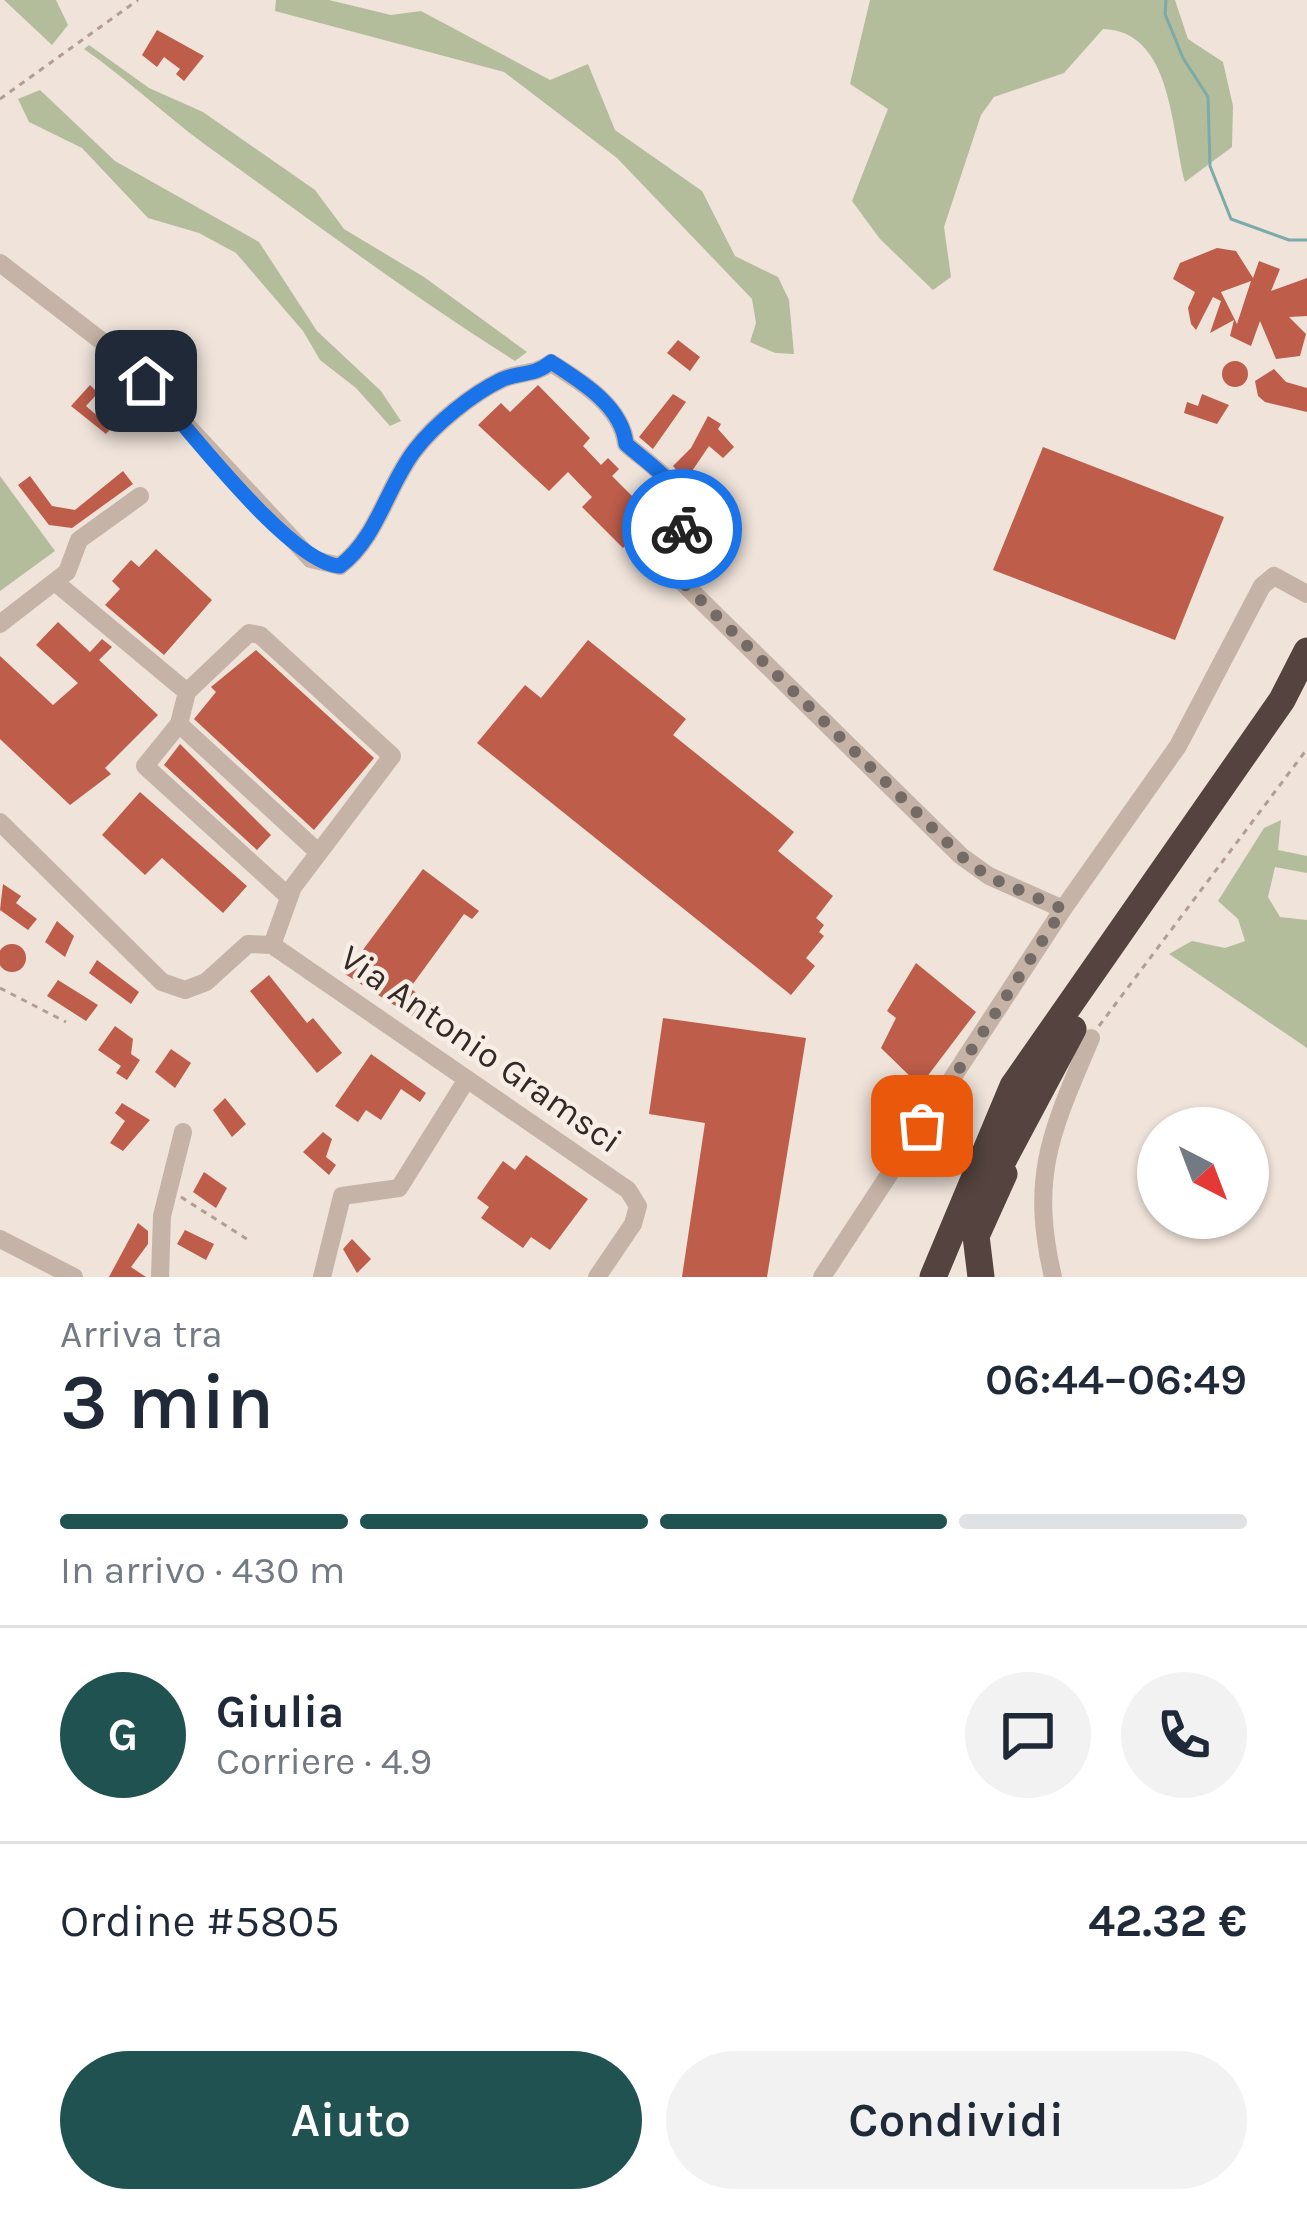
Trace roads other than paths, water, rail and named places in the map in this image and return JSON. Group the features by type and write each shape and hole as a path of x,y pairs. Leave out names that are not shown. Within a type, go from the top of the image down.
{"highway":[{"path":"930,1277 1013,1086 1282,700 1307,650"},
{"path":"950,1277 1008,1144 1057,1055 1307,685"},
{"path":"981,1277 976,1236 1057,1055"}],"street":[{"path":"0,263 125,359 311,560 327,566 340,566 359,549 415,449 440,426 505,377 534,376 551,362 583,382 623,424 626,444 682,495 687,518 670,557 671,571 961,856 989,877 1063,909"},
{"path":"0,624 67,572 79,540 140,496"},
{"path":"822,1277 1063,909 1178,746 1262,586 1274,576 1307,594"},
{"path":"56,583 187,692"},
{"path":"0,822 163,982 184,990 206,982 248,944 272,945 288,896 389,765 388,748 260,635 239,638 187,692 178,724 145,766 288,896"},
{"path":"178,724 319,854"},
{"name":"Via Antonio Gramsci","path":"272,945 628,1190 638,1206 634,1224 597,1277"},
{"path":"1053,1277 1041,1212 1041,1173 1056,1120 1091,1038"},
{"path":"322,1277 342,1196 399,1188 467,1079"},
{"path":"160,1277 169,1189 183,1132"},
{"path":"0,1239 74,1277"}],"waterway":[{"path":"1166,0 1165,14 1183,58 1208,97 1210,166 1231,219 1289,240 1307,240"}]}
